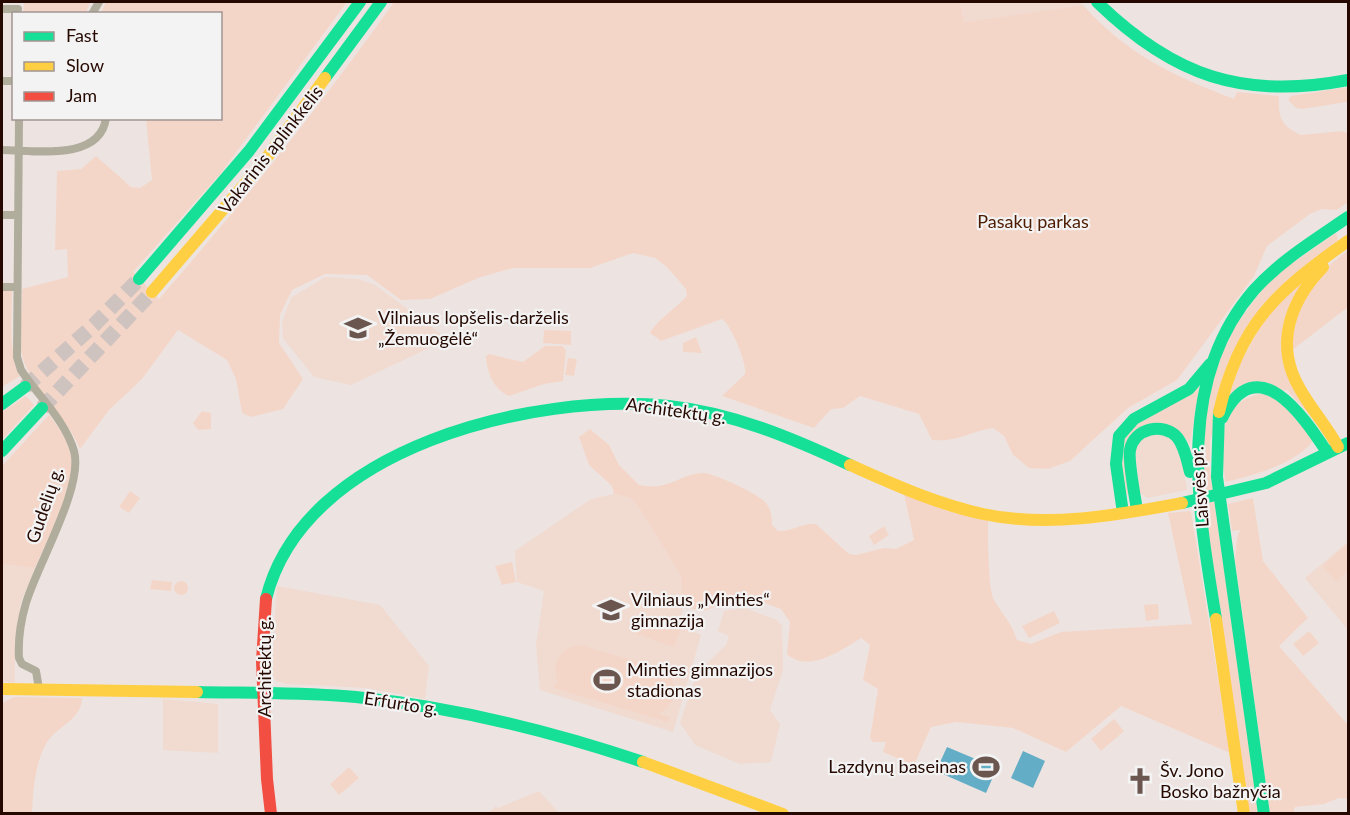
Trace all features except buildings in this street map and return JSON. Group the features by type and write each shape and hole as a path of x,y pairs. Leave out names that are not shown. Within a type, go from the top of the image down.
{"main road":[{"name":"Vakarinis aplinkkelis","path":"139,279 249,152 360,2"},
{"name":"Vakarinis aplinkkelis","path":"152,292 262,164 381,2"},
{"path":"1096,2 1114,21 1145,45 1186,69 1215,79 1242,86 1283,88 1323,86 1348,80"},
{"name":"Laisvės pr.","path":"1244,813 1196,489 1196,433 1202,401 1215,358 1236,314 1260,284 1283,262 1348,216"},
{"path":"1338,447 1295,381 1286,347 1290,314 1302,289 1348,242"},
{"name":"Laisvės pr.","path":"1264,813 1219,489 1216,430 1222,399 1232,371 1256,323 1281,291 1297,277 1348,242"},
{"path":"1123,513 1116,459 1116,448 1122,431 1135,417 1185,392 1215,358"},
{"path":"2,398 25,387 2,404"},
{"path":"1216,430 1229,407 1242,393 1268,388 1287,398 1338,447"},
{"name":"Architektų g.","path":"271,813 267,786 263,636 268,590 274,569 289,542 310,515 349,485 413,448 484,422 529,411 582,404 617,403 694,410 772,430 946,504 997,517 1052,520 1077,520 1123,513 1245,490 1285,475 1338,447"},
{"path":"2,451 42,408"},
{"path":"1137,510 1130,450 1135,439 1146,430 1160,428 1180,439 1196,489"},
{"name":"Erfurto g.","path":"2,690 308,693 374,699 534,730 662,766 783,813"}],"street":[{"path":"2,9 14,7"},
{"name":"Gudelių g.","path":"19,120 16,345 21,370 62,425 76,462 73,484 30,593 24,615 19,658 22,664 36,671 39,689"},
{"path":"2,150 85,148 99,137 105,120"},
{"path":"2,215 16,215"},
{"path":"2,287 17,287"}],"shaded area":[{"path":"960,2 1081,2 1083,5 964,22"},
{"name":"Vilniaus lopšelis-darželis „Žemuogėlė“","path":"325,277 358,279 375,285 441,334 433,346 351,385 314,377 283,338 282,322 291,298"},
{"path":"1168,434 1181,454 1187,490 1147,498 1139,492 1135,445 1144,435"},
{"name":"Vilniaus „Minties“ gimnazija","path":"614,494 630,498 638,506 681,576 684,595 680,626 701,635 673,732 540,690 536,645 544,591 517,582 515,551 591,499"},
{"path":"1348,542 1348,630 1305,578"},
{"path":"2,564 35,568 21,602 15,648 15,683 2,681"},
{"path":"277,586 380,605 429,666 425,699 366,688 287,684 276,681 272,674 272,655"},
{"path":"745,608 777,620 782,626 783,670 770,710 780,724 771,762 740,764 695,745 680,723 697,673 726,645 729,636 718,631 724,611"},
{"path":"163,699 218,704 218,753 163,750"},
{"path":"539,791 559,813 488,813 496,806 498,808"}],"green space":[{"path":"24,2 90,2 86,12 23,12"},
{"name":"Pasakų parkas","path":"106,2 347,2 221,173 133,272 159,299 280,154 394,2 960,2 964,22 1083,5 1134,50 1171,72 1234,99 1237,92 1279,96 1282,120 1289,128 1301,135 1343,131 1348,134 1348,202 1337,210 1322,209 1310,214 1267,246 1254,276 1177,380 1128,408 1070,461 1048,469 1029,468 1013,455 1004,436 993,428 957,438 932,440 919,414 860,396 843,408 831,409 814,428 722,396 745,374 741,353 730,329 722,319 661,341 650,333 656,324 687,296 686,289 667,267 655,258 633,253 590,268 513,268 478,278 430,299 401,300 367,275 325,274 292,290 280,315 279,343 303,379 283,409 251,417 242,413 236,379 227,360 178,330 142,379 109,410 80,449 67,426 28,371 20,342 22,289 68,277 67,249 55,250 57,171 81,169 96,156 131,187 140,188 152,180 146,120 222,120 222,12 101,12"},
{"path":"1348,87 1348,101 1346,102 1303,109 1296,108 1288,100 1291,96"},
{"path":"1336,233 1338,240 1261,306 1210,440 1210,471 1259,813 1248,813 1199,471 1202,414 1218,362 1237,323 1272,277"},
{"path":"1348,250 1348,307 1291,351 1292,321 1322,271"},
{"path":"1302,280 1281,344 1325,433 1287,390 1229,397 1239,366 1265,318"},
{"path":"2,291 12,291 12,345 20,376 2,387"},
{"path":"544,330 571,331 571,345 543,343"},
{"path":"696,337 702,353 683,352 683,343"},
{"path":"545,346 562,346 566,350 563,381 544,384 509,396 503,393 489,374 486,356 489,354 523,362"},
{"path":"568,358 577,359 574,376 565,375"},
{"path":"1199,387 1190,445 1186,438 1137,431 1129,494 1125,494 1120,446 1132,425"},
{"path":"1266,393 1283,399 1314,439 1298,455 1287,461 1261,472 1225,482 1223,438 1230,414 1238,404 1250,397"},
{"path":"26,396 34,405 2,440 2,412"},
{"path":"202,411 211,413 211,429 198,430 193,423"},
{"path":"49,415 64,436 71,454 69,486 53,530 35,568 2,564 2,466"},
{"path":"590,429 609,445 619,465 639,485 659,486 694,474 703,473 716,476 762,499 769,508 772,525 778,531 816,524 849,554 856,555 884,548 896,549 914,540 904,494 947,511 988,521 989,574 994,600 1010,624 1017,640 1031,644 1061,632 1192,624 1168,513 1191,511 1230,753 1121,706 1066,752 1013,728 956,722 931,727 914,765 883,752 886,742 873,742 870,738 878,689 863,680 870,645 861,638 825,658 805,662 795,660 787,654 790,622 781,609 754,599 733,601 703,611 683,607 681,576 638,506 630,498 614,494 612,486 589,465 579,437"},
{"path":"130,491 140,498 129,513 119,507"},
{"path":"1253,498 1263,561 1308,618 1279,646 1348,725 1348,799 1339,798 1324,804 1295,807 1293,813 1270,813 1235,560 1240,530 1232,531 1228,504"},
{"path":"884,526 889,535 874,545 869,536"},
{"path":"1348,544 1348,570 1336,581 1323,566"},
{"path":"512,562 516,582 502,585 495,566"},
{"path":"152,580 172,582 171,591 150,589"},
{"path":"178,581 184,581 188,588 184,595 178,595 174,591 174,585"},
{"path":"1158,604 1159,619 1146,621 1144,605"},
{"path":"1054,611 1060,623 1029,638 1022,626"},
{"path":"642,613 681,628 674,647 634,633"},
{"path":"1309,631 1319,643 1303,656 1293,644"},
{"path":"580,645 666,672 674,684 673,697 666,709 659,714 670,717 668,722 554,688 555,683 559,684 556,677 558,658 567,649"},
{"path":"14,697 82,698 78,712 50,738 42,752 35,778 32,813 2,813 2,703"},
{"path":"1114,719 1124,731 1101,751 1091,739"},
{"path":"349,767 359,778 339,795 330,784"}],"water":[{"path":"947,747 997,768 986,793 936,771"},
{"path":"1023,751 1045,761 1033,788 1011,778"}],"tunnel":[{"path":"25,387 94,325 139,279"},
{"path":"42,408 152,292"}],"traffic: fast":[{"path":"139,279 249,151 360,2"},
{"path":"325,78 381,2"},
{"path":"1097,2 1125,27 1154,48 1182,64 1212,76 1242,84 1275,87 1348,80"},
{"path":"1216,619 1203,534 1198,448 1202,406 1212,365 1229,326 1264,279 1311,242 1348,217"},
{"path":"1123,513 1116,464 1119,436 1134,419 1189,389 1210,364"},
{"path":"2,404 25,387"},
{"path":"1222,418 1236,398 1250,388 1264,388 1279,395 1292,407 1327,452"},
{"path":"266,599 288,546 326,503 374,467 431,440 492,421 554,409 614,404 669,406 716,414 762,428 850,465"},
{"path":"2,451 42,408"},
{"path":"1219,412 1217,477 1264,814"},
{"path":"1137,510 1130,450 1137,437 1143,432 1164,430 1177,437 1184,450 1190,472"},
{"path":"1182,503 1266,483 1348,443"},
{"path":"197,692 336,695 392,701 537,730 643,762"}],"traffic: slow":[{"path":"152,292 262,164 325,78"},
{"path":"1219,412 1227,381 1238,355 1264,312 1301,276 1348,241"},
{"path":"1323,267 1311,280 1294,309 1289,324 1288,356 1292,373 1300,389 1338,447"},
{"path":"850,465 948,505 1008,518 1033,520 1083,518 1182,503"},
{"path":"1216,619 1244,814"},
{"path":"4,689 197,692"},
{"path":"643,762 783,814"}],"traffic: jam":[{"path":"266,599 262,661 267,779 271,814"}],"place":[{"name":"Vilniaus lopšelis-darželis „Žemuogėlė“","path":"358,328"},
{"name":"Vilniaus „Minties“ gimnazija","path":"611,610"},
{"name":"Minties gimnazijos stadionas","path":"607,680"},
{"name":"Lazdynų baseinas","path":"986,767"},
{"name":"Šv. Jono Bosko bažnyčia","path":"1140,781"}]}
